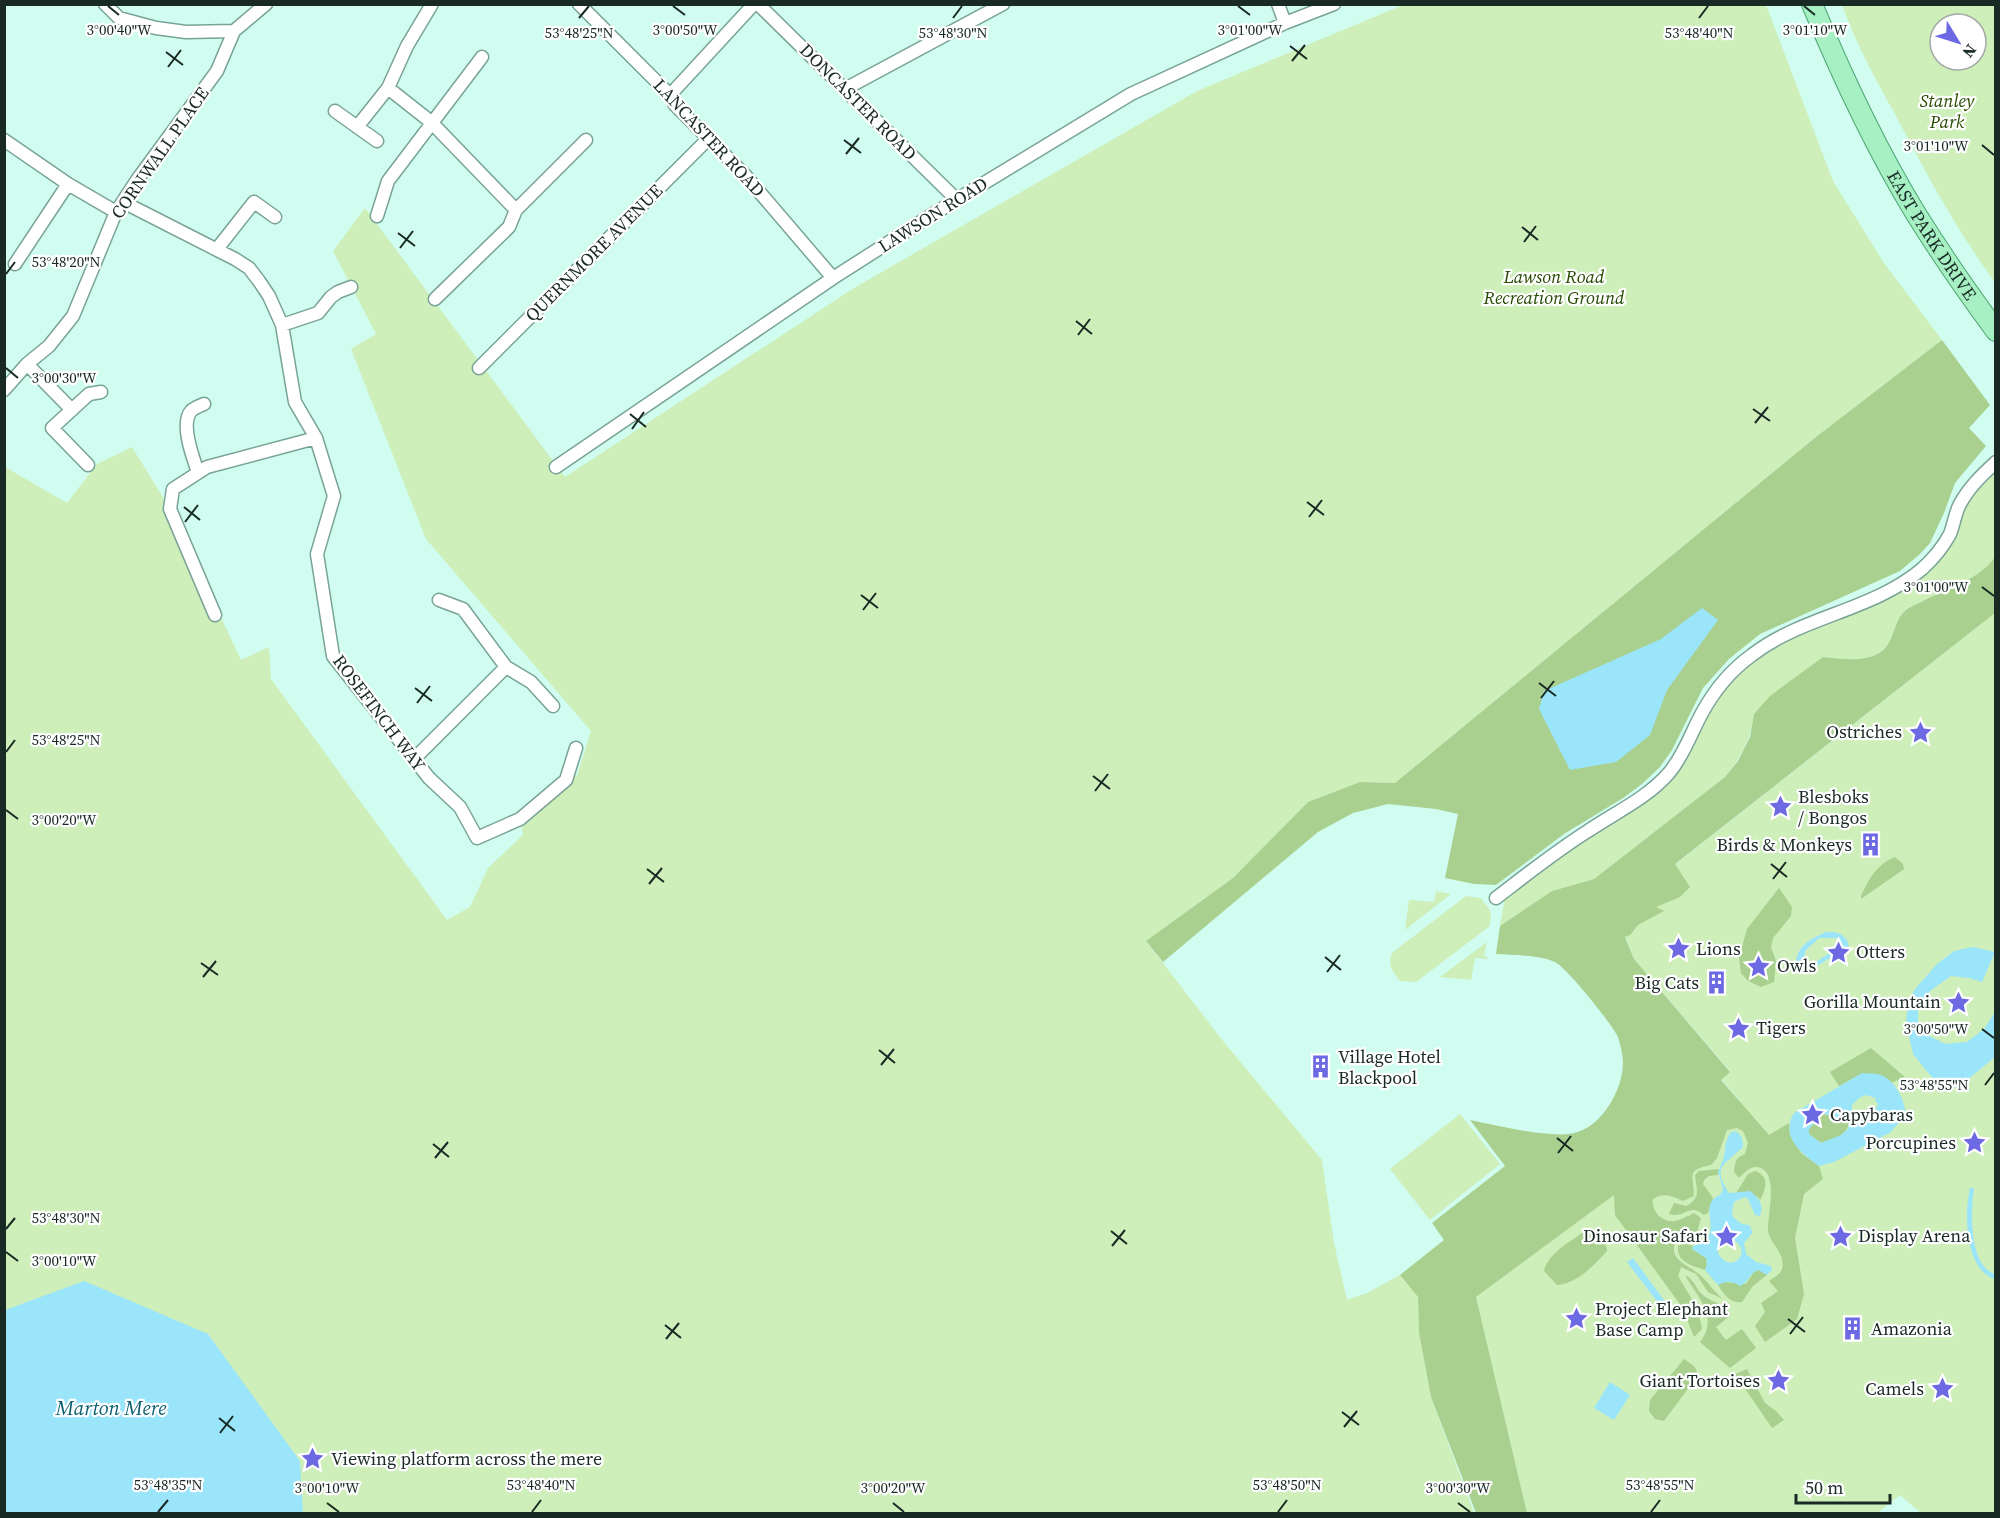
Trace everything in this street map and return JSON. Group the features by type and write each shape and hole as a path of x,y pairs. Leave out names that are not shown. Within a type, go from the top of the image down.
{"main road":[{"name":"EAST PARK DRIVE","path":"1812,4 1863,119 1903,191 1925,228 1995,331"}],"street":[{"path":"105,4 119,18 156,28 186,32 234,31 266,4"},
{"path":"357,127 388,88 407,46 432,4"},
{"name":"LANCASTER ROAD","path":"579,4 670,95 675,105 744,174 833,278"},
{"path":"670,95 756,4"},
{"name":"DONCASTER ROAD","path":"756,4 957,200"},
{"path":"845,89 1003,4"},
{"path":"1278,4 1285,23"},
{"name":"LAWSON ROAD","path":"556,467 833,278 1131,94 1285,23 1334,4"},
{"name":"CORNWALL PLACE","path":"4,390 27,364 49,346 73,316 120,207 217,71 234,31"},
{"path":"377,216 388,181 482,57"},
{"path":"388,88 431,122 516,210"},
{"path":"335,111 377,141"},
{"name":"QUERNMORE AVENUE","path":"479,368 709,138"},
{"name":"ROSEFINCH WAY","path":"4,140 68,184 217,249 249,268 267,293 282,325 295,402 316,438 334,496 317,554 333,656 429,778 460,807 477,838 520,819 566,780 576,748"},
{"path":"435,299 509,227 516,210 586,140"},
{"path":"15,264 68,184"},
{"path":"217,249 254,202 275,217"},
{"path":"282,325 318,314 331,297 351,287"},
{"path":"27,364 72,410"},
{"path":"88,465 52,428 89,394 101,392"},
{"path":"198,472 190,447 188,417 193,409 204,404"},
{"path":"215,615 170,509 174,486 207,468 316,438"},
{"path":"1496,898 1588,830 1614,816 1655,787 1683,753 1714,693 1750,656 1772,640 1871,599 1921,569 1938,553 1950,533 1960,504 1975,482 1995,462"},
{"path":"438,600 463,609 506,667 531,682 553,706"},
{"path":"414,759 506,667"}],"green space":[{"name":"Lawson Road Recreation Ground","path":"1403,5 1766,5 1833,181 1884,263 1942,340 1816,437 1395,783 1360,782 1308,802 1233,878 1146,941 1223,1041 1322,1160 1334,1243 1347,1300 1367,1293 1400,1275 1418,1297 1419,1333 1431,1397 1474,1513 5,1514 5,467 67,503 97,464 132,447 170,509 241,660 269,647 271,679 447,920 470,907 488,868 523,835 520,819 570,771 577,776 591,731 426,539 351,349 376,334 333,251 365,208 565,477 854,288 1197,91"},
{"name":"Stanley Park","path":"1842,5 1995,5 1995,282 1968,243 1930,180 1860,48"},
{"path":"1942,340 1990,405 1969,428 1986,446 1955,483 1930,543 1900,571 1760,634 1729,659 1703,688 1672,750 1660,767 1642,784 1564,834 1496,885 1474,884 1445,878 1458,814 1436,809 1388,804 1353,813 1318,832 1163,962 1146,941 1233,878 1308,802 1360,782 1395,783 1816,437"},
{"path":"1995,462 1995,557 1988,565 1971,578 1907,610 1898,620 1886,647 1876,655 1861,659 1823,657 1754,714 1744,748 1725,777 1594,879 1552,891 1500,926 1505,897 1542,864 1655,787 1702,713 1750,656 1871,599 1938,553 1960,504"},
{"path":"1995,557 1995,613 1675,864 1690,887 1680,897 1656,907 1664,911 1638,925 1630,935 1625,937 1634,959 1730,1072 1721,1080 1769,1135 1789,1123 1790,1135 1801,1153 1819,1166 1823,1179 1804,1194 1795,1238 1804,1294 1797,1319 1765,1342 1755,1326 1765,1312 1761,1303 1778,1291 1769,1281 1780,1273 1783,1263 1768,1231 1771,1195 1769,1177 1765,1171 1755,1167 1747,1170 1739,1178 1734,1172 1735,1163 1745,1154 1748,1143 1743,1131 1737,1128 1727,1130 1717,1158 1711,1165 1694,1172 1694,1196 1683,1201 1665,1195 1653,1199 1656,1212 1666,1220 1677,1220 1694,1213 1701,1218 1698,1229 1700,1239 1694,1242 1676,1241 1674,1253 1723,1299 1708,1292 1696,1274 1681,1267 1678,1276 1698,1309 1702,1329 1694,1337 1682,1307 1615,1215 1614,1195 1476,1297 1527,1513 1476,1513 1431,1397 1419,1333 1418,1297 1400,1275 1444,1240 1432,1223 1505,1166 1470,1120 1538,1133 1574,1133 1595,1122 1612,1102 1623,1065 1620,1044 1613,1028 1561,966 1542,958 1496,954 1500,926 1552,891 1594,879 1725,777 1738,761 1750,737 1754,714 1770,696 1823,657 1861,659 1876,655 1886,647 1898,620 1907,610 1971,578"},
{"path":"1995,613 1995,1513 1921,1513 1900,1495 1877,1513 1527,1513 1476,1297 1740,1101 1721,1079 1730,1071 1634,959 1616,911"},
{"path":"1895,857 1903,864 1904,869 1861,899 1874,873"},
{"path":"1779,888 1792,907 1791,916 1773,938 1771,947 1776,961 1774,982 1761,987 1748,981 1741,973 1739,958 1747,929"},
{"path":"1436,891 1451,894 1405,930 1409,900 1434,902"},
{"path":"1466,896 1481,898 1491,912 1490,926 1416,982 1400,981 1390,964 1393,952"},
{"path":"1487,942 1484,955 1489,959 1475,958 1471,980 1440,977"},
{"path":"1871,1048 1905,1077 1891,1083 1877,1075 1865,1074 1839,1086 1830,1072"},
{"path":"1460,1114 1500,1164 1430,1220 1390,1169"},
{"path":"1822,1114 1829,1115 1834,1120 1846,1120 1849,1123 1848,1127 1838,1137 1821,1143 1809,1134 1809,1129"},
{"path":"1719,1169 1718,1175 1709,1176 1703,1184 1713,1198 1708,1213 1704,1215 1699,1211 1691,1210 1674,1215 1669,1214 1674,1203 1687,1206 1695,1199 1697,1192 1695,1175 1699,1171"},
{"path":"1755,1171 1765,1179 1764,1192 1760,1200 1758,1197 1736,1193 1748,1174"},
{"path":"1585,1231 1600,1236 1605,1242 1607,1251 1591,1268 1578,1277 1557,1285 1544,1271 1550,1258"},
{"path":"1683,1243 1693,1246 1692,1249 1706,1258 1705,1270 1682,1260 1678,1246"},
{"path":"1758,1269 1767,1275 1753,1286 1742,1302 1731,1300 1718,1285 1724,1282 1746,1284"},
{"path":"1685,1275 1704,1296 1721,1305 1731,1315 1716,1327 1726,1340 1742,1329 1756,1348 1730,1368 1700,1342 1706,1333 1707,1315"},
{"path":"1684,1359 1697,1371 1693,1382 1664,1421 1655,1419 1649,1411 1650,1400"},
{"path":"1747,1369 1765,1403 1784,1420 1772,1428 1735,1374"}],"water":[{"path":"1702,608 1718,620 1667,690 1650,735 1616,762 1570,770 1539,709 1544,691 1661,639"},
{"name":"Otters","path":"1826,932 1834,932 1845,937 1849,944 1848,947 1805,973 1796,964 1799,952 1810,940","holes":["1819,938 1836,938 1841,944 1839,946 1805,968 1802,963 1806,950"]},
{"path":"1973,947 1995,952 1982,982 1951,976 1930,991 1918,1010 1918,1030 1945,1044 1967,1042 1984,1029 1995,1012 1995,1057 1952,1089 1943,1087 1913,1054 1906,1024 1908,1002 1915,989 1937,964 1954,951"},
{"path":"1862,1073 1881,1075 1891,1082 1901,1097 1906,1114 1891,1132 1834,1162 1819,1166 1799,1150 1791,1137 1790,1122 1794,1113","holes":["1866,1095 1876,1098 1875,1101 1878,1104 1872,1117 1867,1119 1856,1117 1852,1114 1852,1105","1822,1114 1829,1115 1836,1121 1847,1120 1848,1129 1841,1135 1821,1143 1809,1134 1809,1129"]},
{"path":"1735,1131 1739,1134 1743,1147 1722,1167 1721,1177 1724,1184 1729,1193 1750,1191 1761,1205 1760,1216 1755,1215 1745,1197 1734,1202 1733,1217 1742,1224 1749,1225 1753,1232 1744,1243 1746,1254 1756,1262 1771,1266 1772,1270 1767,1275 1758,1270 1740,1286 1729,1282 1718,1285 1705,1270 1706,1258 1692,1249 1693,1246 1706,1242 1710,1232 1710,1206 1723,1189 1718,1172 1730,1133","holes":["1733,1240 1738,1243 1742,1251 1740,1257 1730,1263 1720,1257 1718,1247 1722,1242"]},
{"path":"1970,1188 1974,1188 1972,1223 1976,1249 1986,1269 1995,1274 1995,1279 1985,1274 1972,1253 1967,1226"},
{"path":"1633,1258 1667,1304 1662,1308 1627,1262"},
{"name":"Marton Mere","path":"84,1281 208,1334 300,1461 303,1513 5,1513 5,1310"},
{"path":"1610,1382 1630,1395 1614,1420 1594,1408"}],"place":[{"name":"Ostriches","path":"1920,732"},
{"name":"Blesboks / Bongos","path":"1780,807"},
{"name":"Birds & Monkeys","path":"1870,845"},
{"name":"Lions","path":"1678,949"},
{"name":"Otters","path":"1838,952"},
{"name":"Owls","path":"1759,966"},
{"name":"Big Cats","path":"1717,983"},
{"name":"Gorilla Mountain","path":"1959,1002"},
{"name":"Tigers","path":"1738,1028"},
{"name":"Village Hotel Blackpool","path":"1320,1067"},
{"name":"Capybaras","path":"1812,1115"},
{"name":"Porcupines","path":"1974,1143"},
{"name":"Dinosaur Safari","path":"1726,1236"},
{"name":"Display Arena","path":"1840,1236"},
{"name":"Project Elephant Base Camp","path":"1577,1319"},
{"name":"Amazonia","path":"1853,1329"},
{"name":"Giant Tortoises","path":"1778,1381"},
{"name":"Camels","path":"1942,1389"},
{"name":"Viewing platform across the mere","path":"313,1459"}]}
